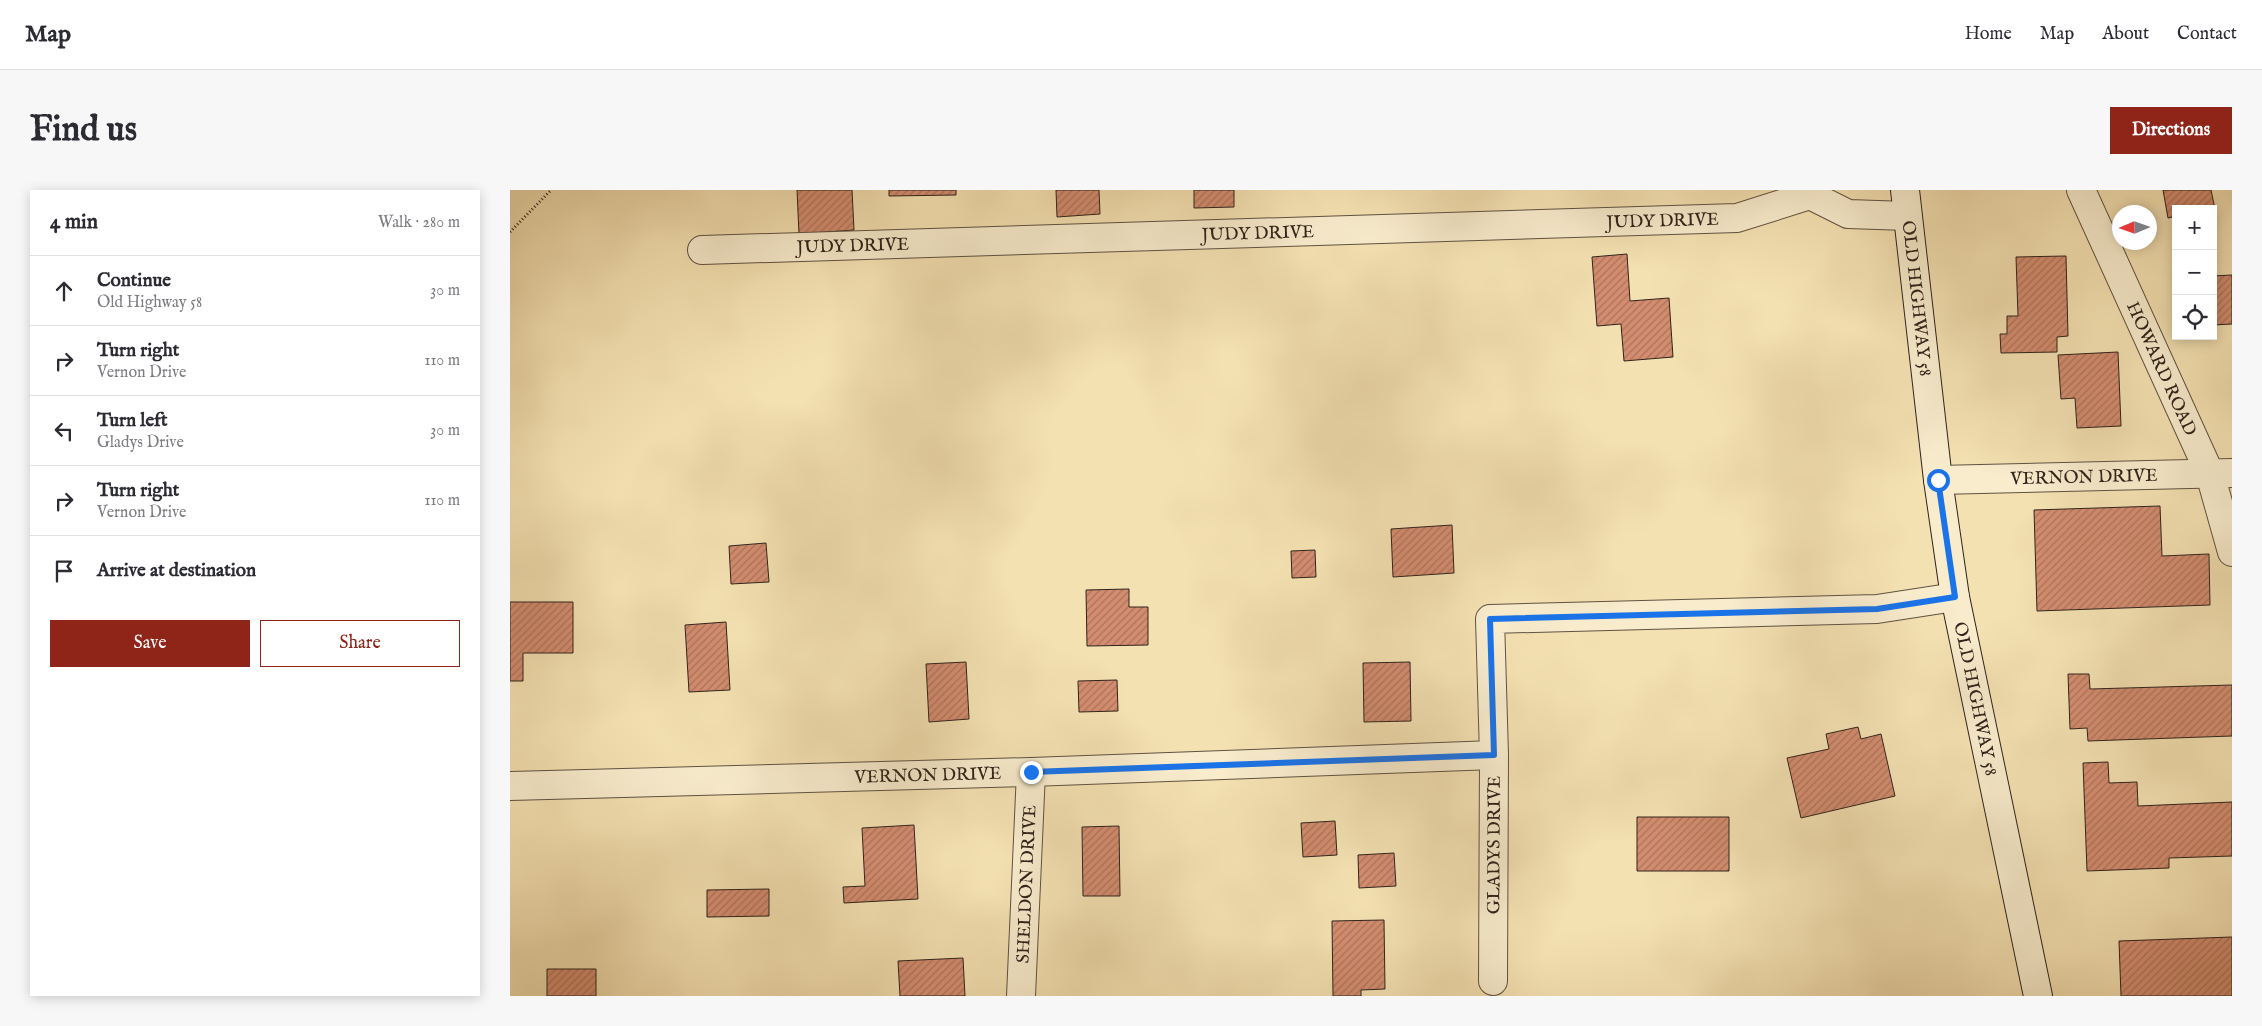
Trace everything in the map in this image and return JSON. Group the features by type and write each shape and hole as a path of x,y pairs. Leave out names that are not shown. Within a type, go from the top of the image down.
{"street":[{"name":"HOWARD ROAD","path":"2081,190 2221,473 2232,552"},
{"path":"1809,193 1848,214 1906,203"},
{"name":"JUDY DRIVE","path":"702,250 1737,218 1809,193"},
{"name":"OLD HIGHWAY 58","path":"1906,203 1938,480 1955,597 2038,996"},
{"name":"VERNON DRIVE","path":"1938,480 2221,473"},
{"name":"GLADYS DRIVE","path":"1493,981 1494,755 1490,619 1877,609 1955,597"},
{"name":"VERNON DRIVE","path":"510,786 1031,772 1494,755"},
{"name":"SHELDON DRIVE","path":"1021,996 1031,772"}],"path":[{"path":"510,232 551,190"}],"building":[{"path":"797,190 852,190 854,230 799,234"},
{"path":"889,190 956,190 956,195 889,196"},
{"path":"1056,190 1099,190 1100,214 1057,217"},
{"path":"1194,190 1234,190 1234,207 1194,208"},
{"path":"2163,190 2211,190 2214,205 2172,205 2172,217 2168,218"},
{"path":"1627,254 1630,301 1669,298 1673,357 1624,361 1621,324 1597,326 1592,257"},
{"path":"2066,256 2068,336 2057,337 2057,352 2001,353 2000,334 2007,334 2007,316 2018,316 2016,257"},
{"path":"2232,275 2232,324 2217,325 2217,276"},
{"path":"2118,352 2121,426 2077,428 2075,398 2061,399 2058,355"},
{"path":"2160,506 2162,556 2209,554 2210,605 2037,611 2034,510"},
{"path":"1452,525 1454,573 1393,577 1391,529"},
{"path":"766,543 769,582 731,584 729,546"},
{"path":"1315,550 1316,577 1292,578 1291,551"},
{"path":"1129,589 1129,607 1148,607 1148,645 1087,646 1086,590"},
{"path":"510,602 573,602 573,653 523,653 523,681 510,681"},
{"path":"726,622 730,690 689,692 685,625"},
{"path":"966,662 969,719 929,722 926,664"},
{"path":"1410,662 1411,721 1364,722 1363,663"},
{"path":"2068,674 2089,674 2090,689 2232,685 2232,736 2088,741 2087,728 2070,729"},
{"path":"1117,680 1118,711 1079,712 1078,681"},
{"path":"1858,727 1861,739 1881,734 1895,796 1801,818 1787,758 1829,749 1826,734"},
{"path":"2108,762 2109,783 2137,782 2138,806 2232,802 2232,856 2169,858 2169,868 2087,871 2083,763"},
{"path":"1637,817 1729,817 1729,871 1637,871"},
{"path":"1335,821 1337,855 1303,857 1301,823"},
{"path":"914,825 918,899 844,903 843,887 865,886 862,828"},
{"path":"1119,826 1120,896 1083,896 1082,827"},
{"path":"1394,853 1396,886 1359,888 1358,855"},
{"path":"769,889 769,916 707,917 707,890"},
{"path":"1384,920 1385,989 1361,990 1361,996 1333,996 1332,921"},
{"path":"2232,937 2232,996 2121,996 2119,941"},
{"path":"963,958 965,996 900,996 898,961"},
{"path":"547,969 596,969 596,996 547,996"}],"route":[{"path":"1031,772 1494,755 1490,619 1877,609 1955,597 1938,480"}]}
